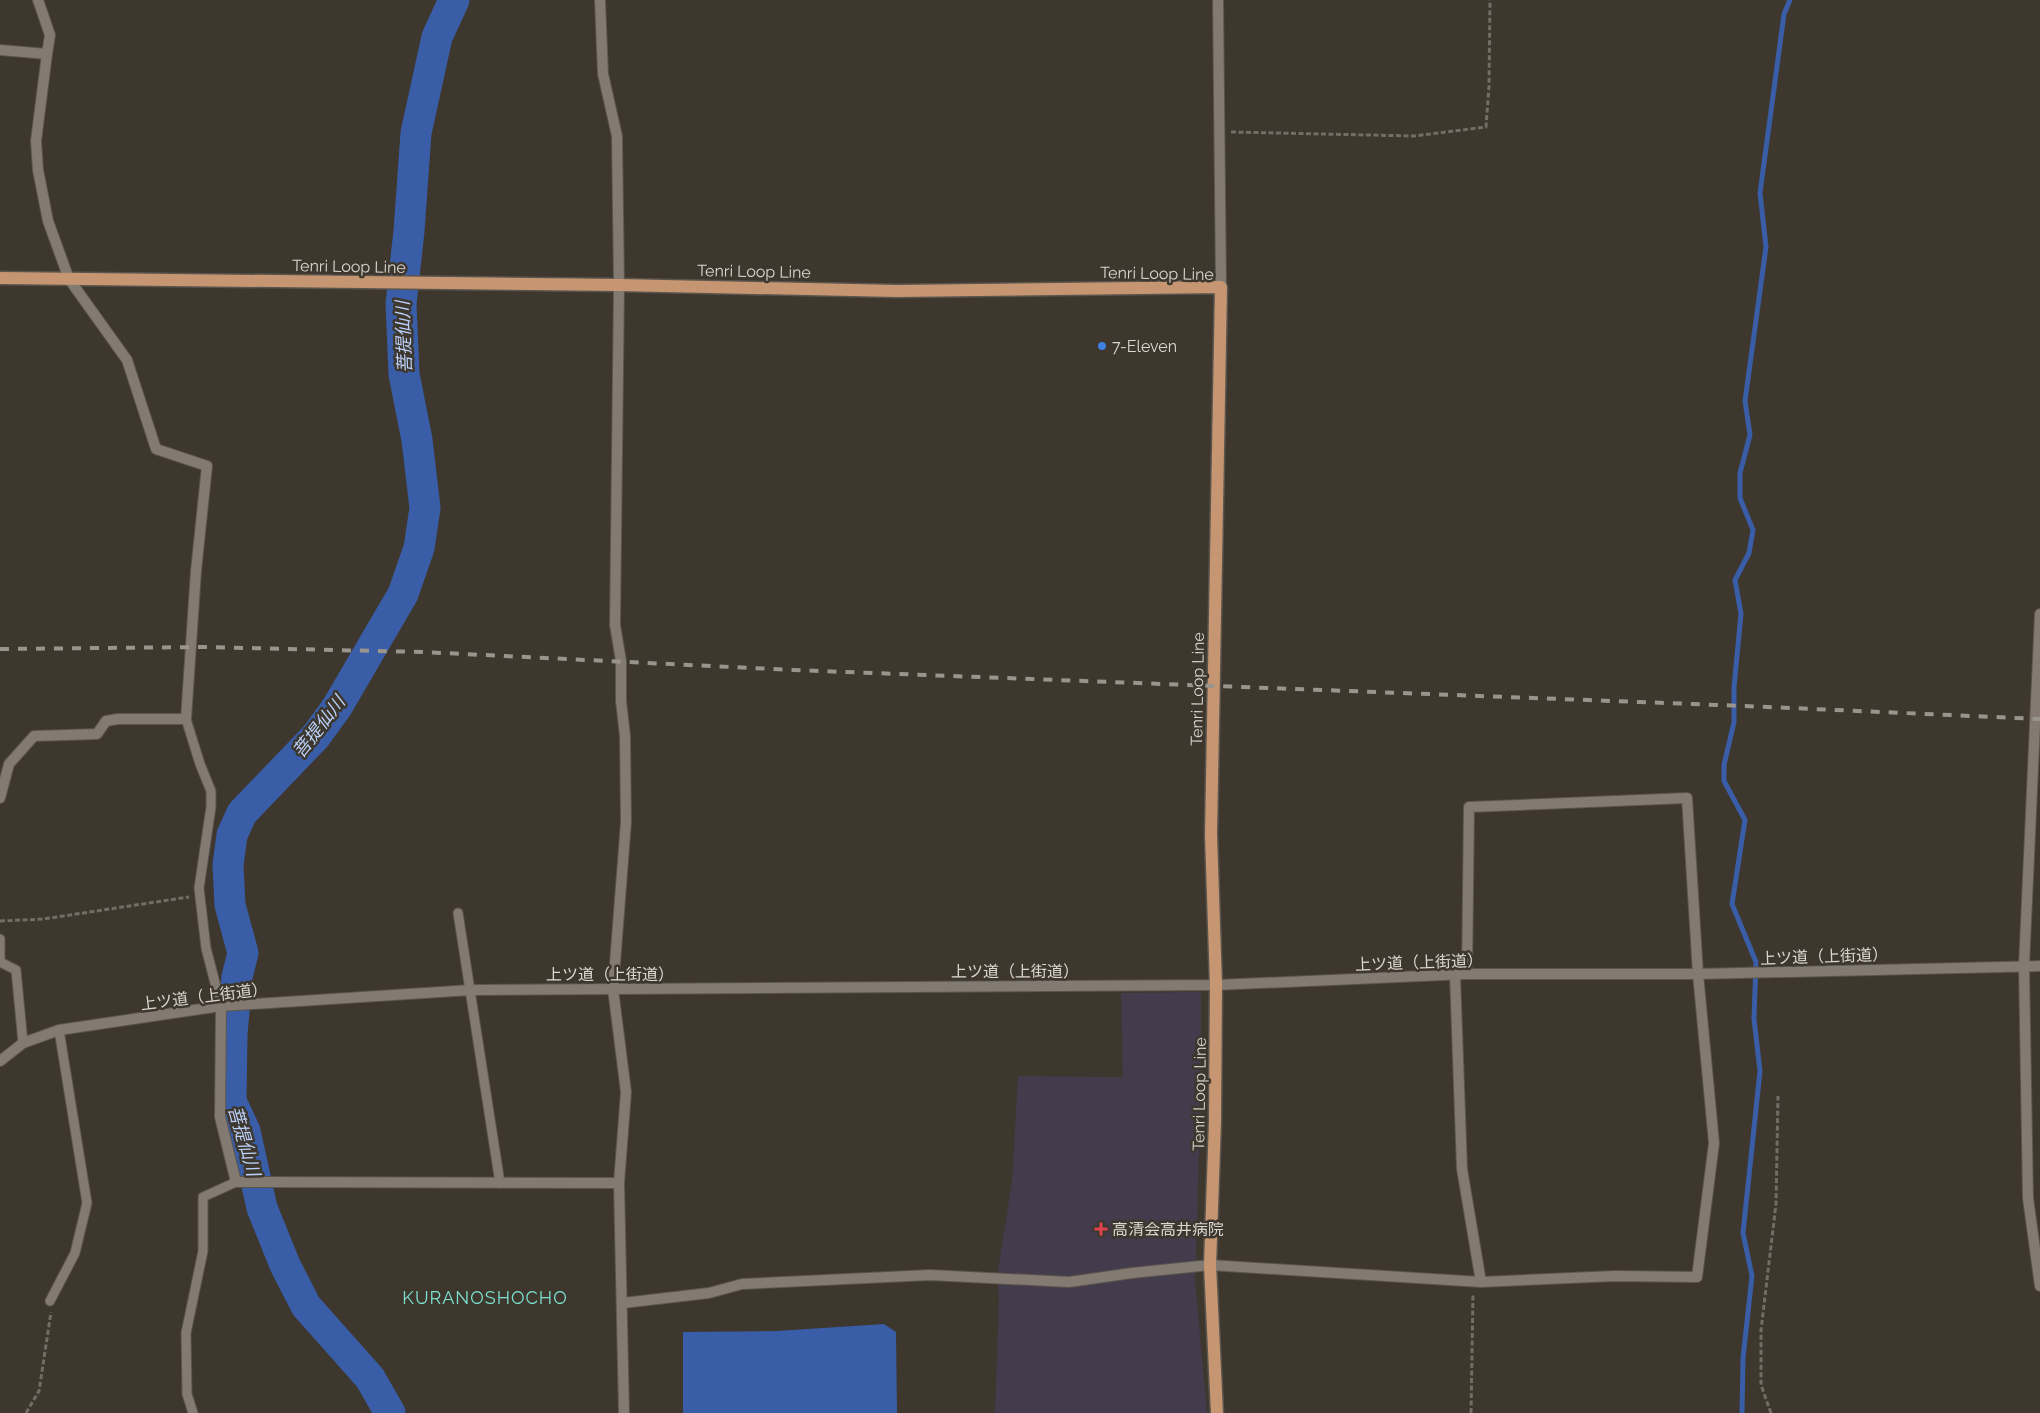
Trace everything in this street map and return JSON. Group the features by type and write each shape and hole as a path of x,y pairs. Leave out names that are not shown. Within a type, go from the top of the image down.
{"main road":[{"name":"Tenri Loop Line","path":"0,278 619,285 897,291 1221,287 1211,825 1216,985 1215,1121 1210,1265 1217,1413"}],"street":[{"path":"0,798 9,764 34,736 97,734 106,721 118,719 186,719 196,572 207,466 156,449 127,360 69,279 48,222 38,170 36,142 46,54 50,36 38,0"},
{"path":"600,0 603,74 617,136 619,285 614,625 621,661 621,701 625,736 626,822 613,989 626,1092 619,1183 624,1413"},
{"path":"1218,0 1221,287"},
{"path":"0,50 46,54"},
{"path":"2040,614 2024,966 2028,1198 2040,1286"},
{"path":"623,1303 709,1293 742,1284 930,1275 1069,1282 1210,1265 1477,1281 1615,1276 1697,1277 1714,1143 1698,974 1687,798 1469,807 1467,974"},
{"name":"上ツ道（上街道）","path":"0,1061 23,1043 59,1030 221,1006 471,990 1216,985 1467,974 1698,974 2040,966"},
{"path":"1455,975 1462,1169 1477,1281"},
{"path":"221,1006 220,1117 236,1182 619,1183"}],"lane":[{"path":"186,719 200,764 211,791 211,807 199,888 206,948 221,1006"},
{"path":"458,913 500,1183"},
{"path":"0,939 0,962 16,970 23,1043"},
{"path":"52,1299 75,1253 87,1203 59,1030"},
{"path":"193,1413 187,1394 186,1333 203,1251 203,1197 236,1182"}],"path":[{"path":"1219,132 1414,136 1486,127 1489,86 1490,0"},
{"path":"0,920 44,919 200,895"},
{"path":"1771,1413 1761,1386 1761,1330 1776,1204 1778,1096"},
{"path":"1471,1413 1477,1281"},
{"path":"26,1413 39,1391 52,1299"}],"shaded area":[{"name":"高清会高井病院","path":"1201,992 1201,1089 1195,1281 1207,1413 995,1413 999,1299 997,1276 1012,1182 1018,1076 1123,1077 1121,993"}],"water":[{"path":"884,1324 896,1332 897,1413 683,1413 683,1332 777,1331"}],"waterway":[{"name":"菩提仙川","path":"390,1413 370,1378 306,1306 285,1265 262,1208 245,1131 231,1101 232,1034 237,977 243,953 230,905 228,865 232,835 242,813 316,736 337,707 403,594 419,548 425,508 417,440 404,374 401,304 409,231 416,133 437,37 454,0"},
{"path":"1742,1413 1743,1358 1752,1276 1743,1233 1760,1071 1754,1019 1756,962 1732,904 1745,820 1724,781 1724,765 1734,722 1734,687 1741,614 1735,580 1749,553 1753,530 1740,498 1740,473 1750,435 1745,401 1766,247 1760,193 1784,14 1790,0"}],"railway":[{"path":"0,649 203,647 422,652 793,670 2040,719"}],"place":[{"name":"7-Eleven","path":"1102,346"},
{"name":"高清会高井病院","path":"1101,1229"}],"district":[{"name":"KURANOSHOCHO","path":"485,1298"}]}
